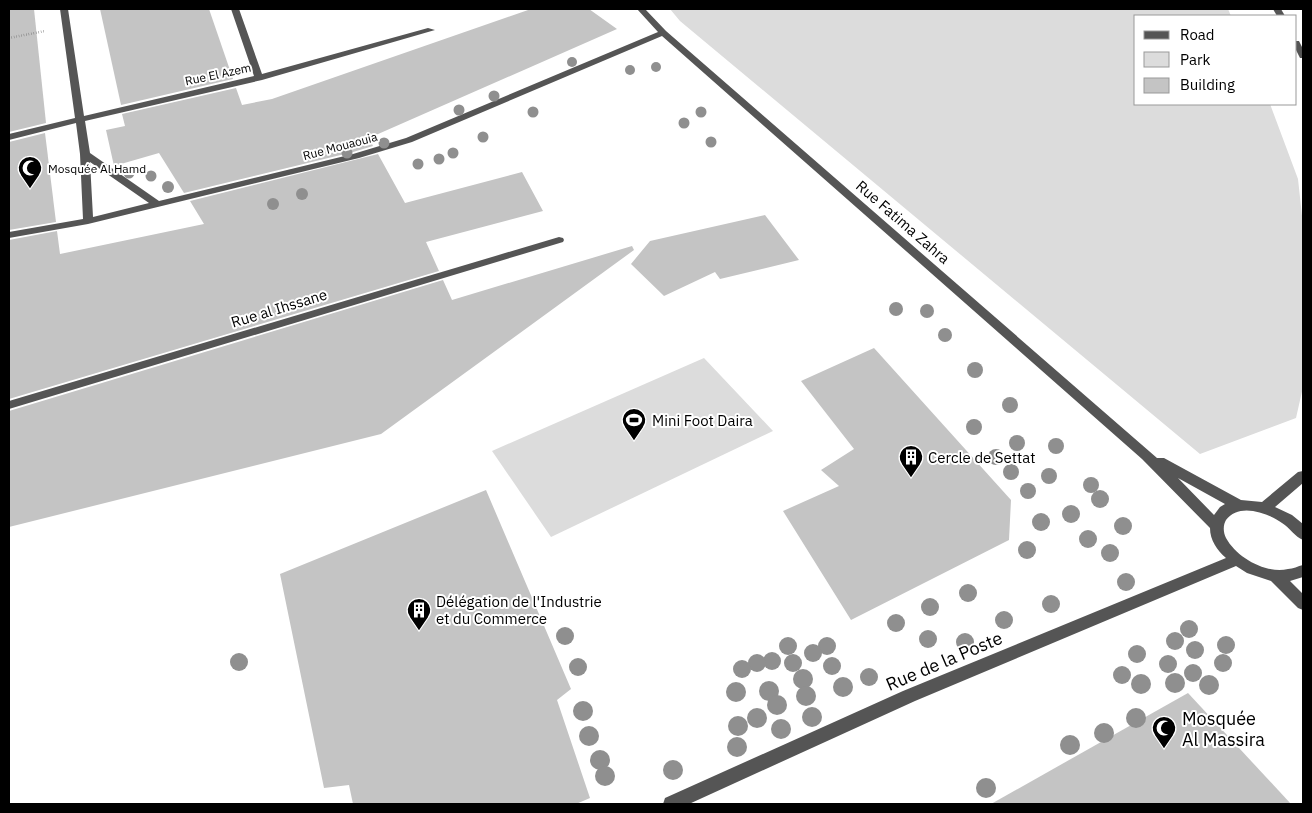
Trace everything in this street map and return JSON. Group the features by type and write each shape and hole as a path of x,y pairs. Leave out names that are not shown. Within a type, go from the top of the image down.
{"street":[{"path":"64,9 85,154 88,221"},
{"path":"235,9 259,78"},
{"name":"Rue Fatima Zahra","path":"641,9 663,34 1147,456 1217,526"},
{"name":"Rue El Azem","path":"9,137 170,97 259,78 431,30"},
{"name":"Rue Mouaouia","path":"9,235 88,221 356,156 409,140 663,34"},
{"path":"1297,45 1303,56"},
{"path":"85,154 157,204"},
{"name":"Rue al Ihssane","path":"9,405 558,240"},
{"name":"Rue Fatima Zahra","path":"1147,456 1240,506"},
{"path":"1264,508 1303,476"},
{"path":"1303,534 1289,520 1264,508 1232,507 1222,515 1217,526 1222,543 1236,560 1255,571 1288,577 1303,571"},
{"name":"Rue de la Poste","path":"671,804 910,696 1236,560"},
{"path":"1276,576 1303,604"}],"path":[{"path":"9,38 67,27"}],"green space":[{"path":"670,9 1228,9 1231,15 1134,15 1134,105 1270,105 1298,179 1303,225 1303,387 1296,418 1200,454 680,21"},
{"name":"Mini Foot Daira","path":"704,358 773,431 551,537 492,451"}],"building":[{"path":"9,9 34,9 46,123 9,132"},
{"path":"100,9 209,9 233,79 121,105"},
{"path":"531,9 589,9 617,29 369,138 373,146 353,152 184,193 159,153 114,166 106,130 125,126 122,114 236,88 242,105 272,99"},
{"name":"Mosquée Al Hamd","path":"45,133 56,222 9,230 9,142"},
{"path":"378,154 405,203 522,172 543,211 426,242 439,271 9,399 9,240 57,231 60,254 204,224 190,201"},
{"path":"765,215 799,260 720,279 715,272 664,296 631,264 650,241"},
{"path":"632,246 634,250 381,434 9,527 9,411 443,280 452,300"},
{"name":"Cercle de Settat","path":"874,348 1011,500 1009,540 851,620 783,511 839,486 821,470 854,449 801,381"},
{"name":"Délégation de l'Industrie et du Commerce","path":"486,490 571,689 557,700 590,798 576,804 353,804 349,785 324,788 280,574"},
{"name":"Mosquée Al Massira","path":"1188,693 1291,804 991,804"}],"place":[{"name":"Mosquée Al Hamd","path":"30,189"},
{"name":"Mini Foot Daira","path":"634,441"},
{"name":"Cercle de Settat","path":"911,478"},
{"name":"Délégation de l'Industrie et du Commerce","path":"419,631"},
{"name":"Mosquée Al Massira","path":"1164,749"}]}
